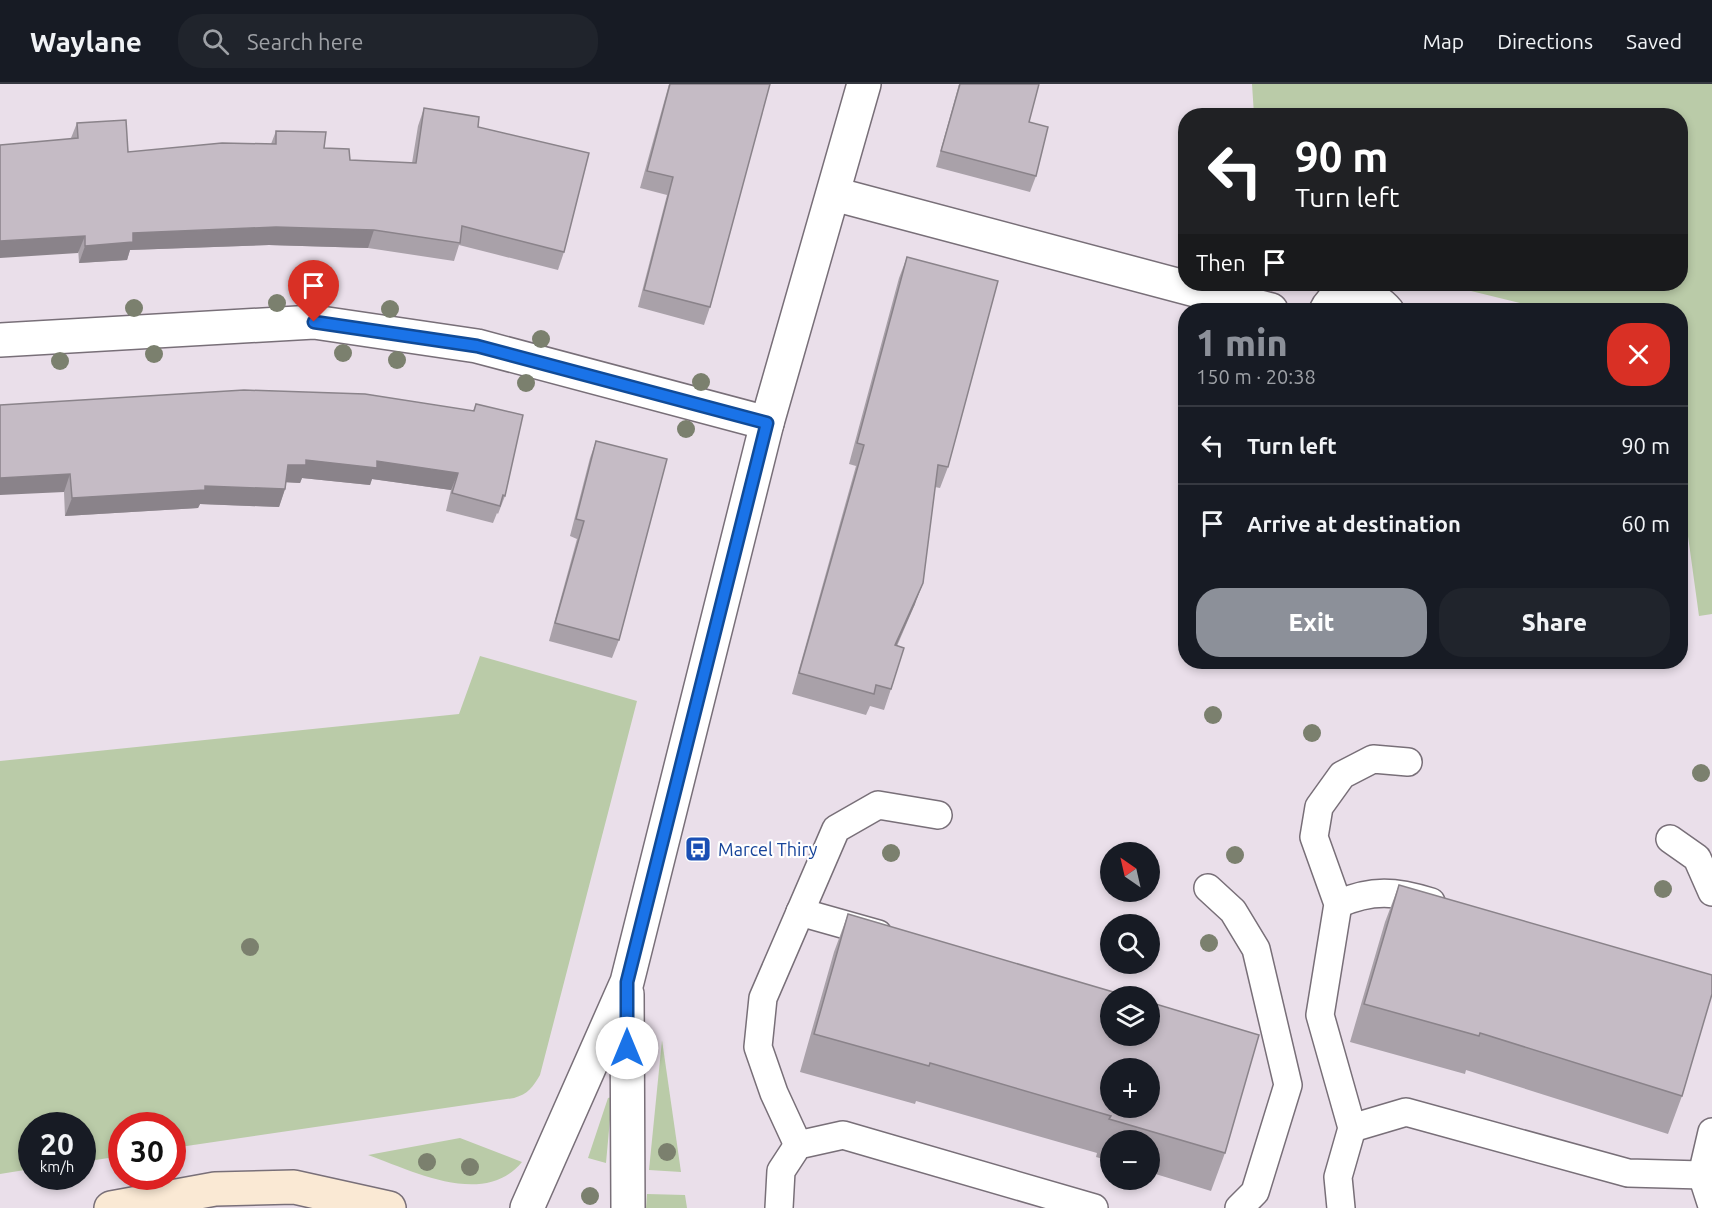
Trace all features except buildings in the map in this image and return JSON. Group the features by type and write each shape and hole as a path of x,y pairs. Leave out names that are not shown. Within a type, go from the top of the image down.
{"main road":[{"path":"111,1208 215,1190 294,1187 389,1208"}],"street":[{"path":"527,1208 627,982 767,423 864,84"},
{"path":"834,194 1178,285"},
{"path":"1199,291 1245,303"},
{"path":"0,340 314,322 477,346 767,423"},
{"path":"627,982 628,1208"}],"lane":[{"path":"1330,303 1337,296 1350,291"},
{"path":"1360,291 1367,292 1384,303"},
{"path":"1341,1208 1338,1178 1352,1128 1320,1015 1338,904 1314,837 1319,807 1342,775 1373,759 1407,762"},
{"path":"798,1145 774,1093 758,1047 763,998 836,829 878,805 939,815"},
{"path":"1670,839 1697,858 1712,892"},
{"path":"1208,888 1233,911 1256,949 1266,1042 1288,1085 1255,1192 1239,1208"},
{"path":"1338,904 1362,894 1402,893 1460,910"},
{"path":"800,912 903,941"},
{"path":"1352,1128 1406,1112 1628,1173 1702,1175"},
{"path":"1712,1132 1702,1175 1712,1206"},
{"path":"780,1208 781,1172 798,1145 843,1135 1094,1208"}],"green space":[{"path":"1252,84 1712,84 1712,614 1699,616 1688,536 1688,303 1520,303 1471,291 1688,291 1688,108 1254,108"},
{"path":"480,656 637,701 540,1075 530,1089 514,1098 186,1146 186,1112 108,1112 108,1158 96,1160 96,1112 18,1112 18,1171 0,1174 0,761 459,714"},
{"path":"662,1040 681,1172 649,1170"},
{"path":"612,1097 606,1163 588,1158 608,1098"},
{"path":"460,1138 522,1162 506,1176 488,1183 468,1184 426,1176 368,1155"},
{"path":"647,1194 685,1195 687,1208 646,1208"}],"place":[{"name":"Marcel Thiry","path":"698,849"}],"route":[{"path":"314,322 477,346 767,423 627,982 627,1048"}]}
